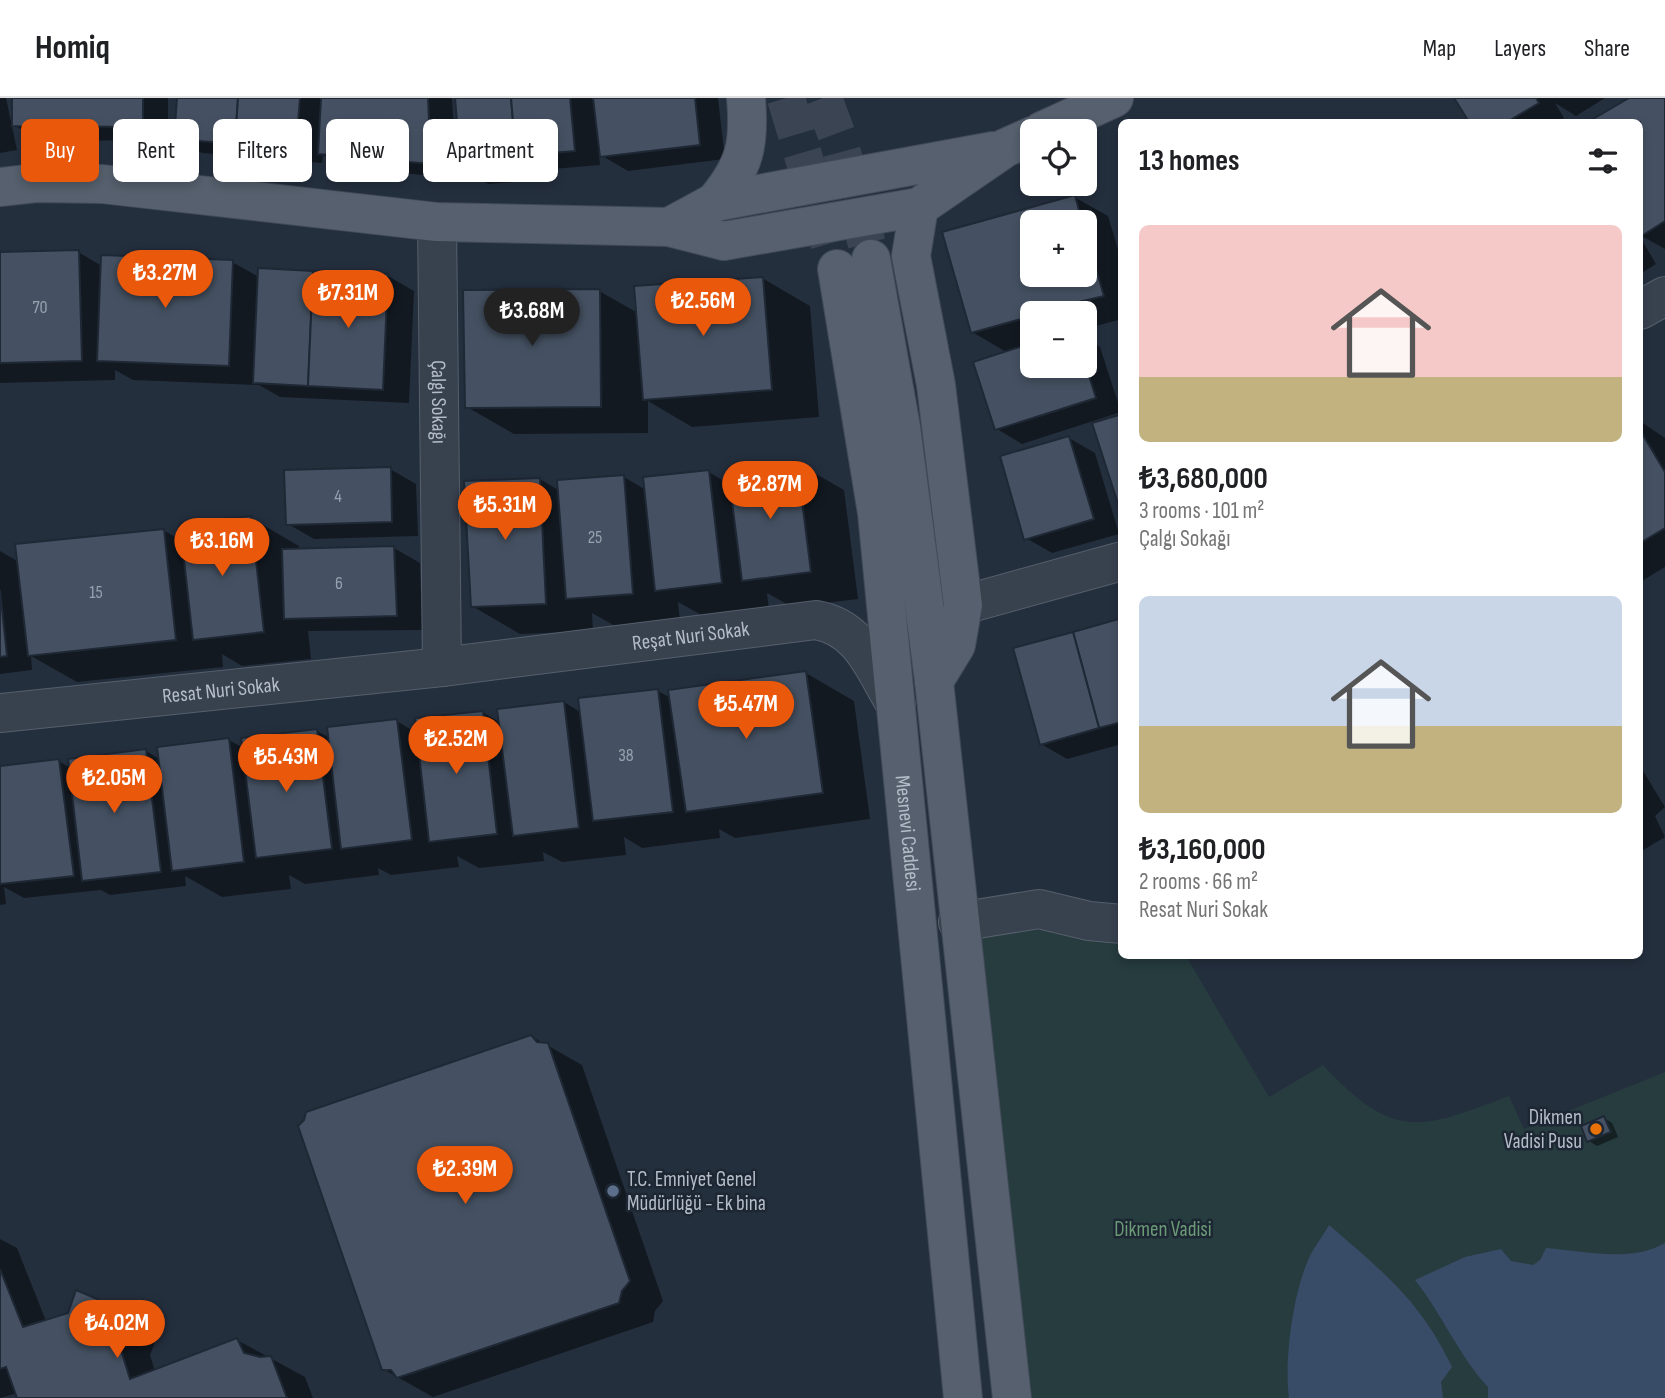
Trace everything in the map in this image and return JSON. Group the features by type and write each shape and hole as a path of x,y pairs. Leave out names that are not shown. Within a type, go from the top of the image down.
{"main road":[{"path":"715,202 734,179 745,157 748,125 746,98"},
{"path":"1068,119 1114,98"},
{"path":"669,227 715,202 790,191 848,176 1019,142"},
{"path":"0,187 36,183 102,184 437,222 669,227 724,241 919,207 1019,142"},
{"path":"919,207 911,256 936,385 963,605 956,645 934,681"},
{"name":"Mesnevi Caddesi","path":"963,1398 854,264 901,428 934,681 958,922 1012,1398"}],"street":[{"name":"Çalgı Sokağı","path":"437,222 442,667"},
{"path":"963,605 1118,562"},
{"name":"Reşat Nuri Sokak","path":"442,667 816,620 836,625 856,639 896,705"},
{"name":"Resat Nuri Sokak","path":"0,713 442,667"},
{"path":"958,922 1039,909 1089,921 1118,924"}],"green space":[{"name":"Dikmen Vadisi","path":"958,922 1049,924 1076,939 1118,942 1118,959 1188,959 1269,1097 1323,1065 1369,1107 1389,1117 1409,1122 1429,1121 1478,1108 1509,1096 1524,1129 1665,1072 1665,1398 1012,1398"}],"water":[{"path":"1329,1225 1399,1288 1427,1323 1452,1367 1441,1382 1443,1398 1289,1398 1289,1346 1298,1289 1309,1258"},
{"path":"1665,1243 1665,1398 1488,1398 1488,1387 1468,1362 1415,1280 1465,1257 1501,1249 1511,1261 1533,1265 1540,1260 1546,1248 1622,1254 1637,1253"}],"building":[{"path":"12,98 143,98 143,119 113,119 113,127 99,127 99,119 21,119 21,126 12,126"},
{"path":"177,98 238,98 237,119 213,119 213,142 199,141 199,119 175,119"},
{"path":"238,98 300,98 298,119 237,119"},
{"path":"321,98 428,98 429,119 423,119 423,163 409,162 409,119 326,119 326,155 318,154"},
{"path":"455,98 511,98 513,119 457,119"},
{"path":"511,98 570,98 575,151 558,152 558,119 513,119"},
{"path":"593,98 695,98 700,145 600,157"},
{"path":"1454,98 1536,98 1539,103 1512,119 1467,119"},
{"path":"1629,98 1665,98 1665,221 1643,235 1643,119 1593,119"},
{"path":"1075,196 1079,210 1021,210"},
{"path":"1020,210 1020,287 1097,287 1097,272 1104,296 1083,301 1020,301 1020,319 971,333 942,232"},
{"path":"79,250 82,361 0,363 0,252"},
{"path":"101,255 233,260 229,366 97,361"},
{"path":"258,268 313,271 308,386 253,383"},
{"path":"313,271 388,274 383,390 308,386"},
{"path":"763,277 772,390 643,400 634,286"},
{"path":"600,289 601,407 465,408 463,290"},
{"path":"1020,347 1020,378 1090,378 1096,398 995,430 973,362"},
{"path":"1118,415 1118,504 1092,423"},
{"path":"1643,435 1665,472 1665,528 1643,541"},
{"path":"1069,436 1094,519 1024,540 1000,456"},
{"path":"797,461 811,572 742,581 728,470"},
{"path":"391,467 392,522 286,525 284,470"},
{"path":"709,470 722,583 655,591 643,477"},
{"path":"624,475 633,594 566,599 557,480"},
{"path":"540,478 546,604 471,607 464,481"},
{"path":"251,516 264,632 193,640 180,524"},
{"path":"164,529 176,640 28,656 15,544"},
{"path":"394,546 397,616 284,619 282,549"},
{"path":"0,590 7,656 0,657"},
{"path":"1118,619 1118,723 1099,728 1073,632"},
{"path":"1073,632 1099,728 1040,745 1013,648"},
{"path":"806,671 823,793 686,812 668,690"},
{"path":"658,689 673,812 593,821 578,698"},
{"path":"564,701 579,828 513,836 497,709"},
{"path":"483,711 497,834 429,842 415,718"},
{"path":"397,719 412,840 341,849 327,727"},
{"path":"317,729 332,849 256,858 241,738"},
{"path":"229,738 244,862 172,871 157,747"},
{"path":"146,749 161,872 82,881 68,759"},
{"path":"59,759 74,876 0,884 0,766"},
{"path":"531,1035 537,1042 548,1043 630,1281 622,1291 619,1303 397,1378 391,1370 382,1370 298,1126 304,1120 306,1112"},
{"name":"Dikmen Vadisi Pusu","path":"1604,1116 1611,1132 1587,1142 1581,1126"},
{"path":"0,1269 23,1327 68,1313 76,1290 126,1311 116,1334 130,1379 237,1338 244,1353 260,1357 271,1356 287,1398 17,1398 6,1367 0,1369"}],"tunnel":[{"path":"786,98 837,269"},
{"path":"823,98 838,138 871,259"}],"place":[{"name":"Dikmen Vadisi Pusu","path":"1596,1129"},
{"name":"T.C. Emniyet Genel Müdürlüğü - Ek bina","path":"613,1191"}]}
